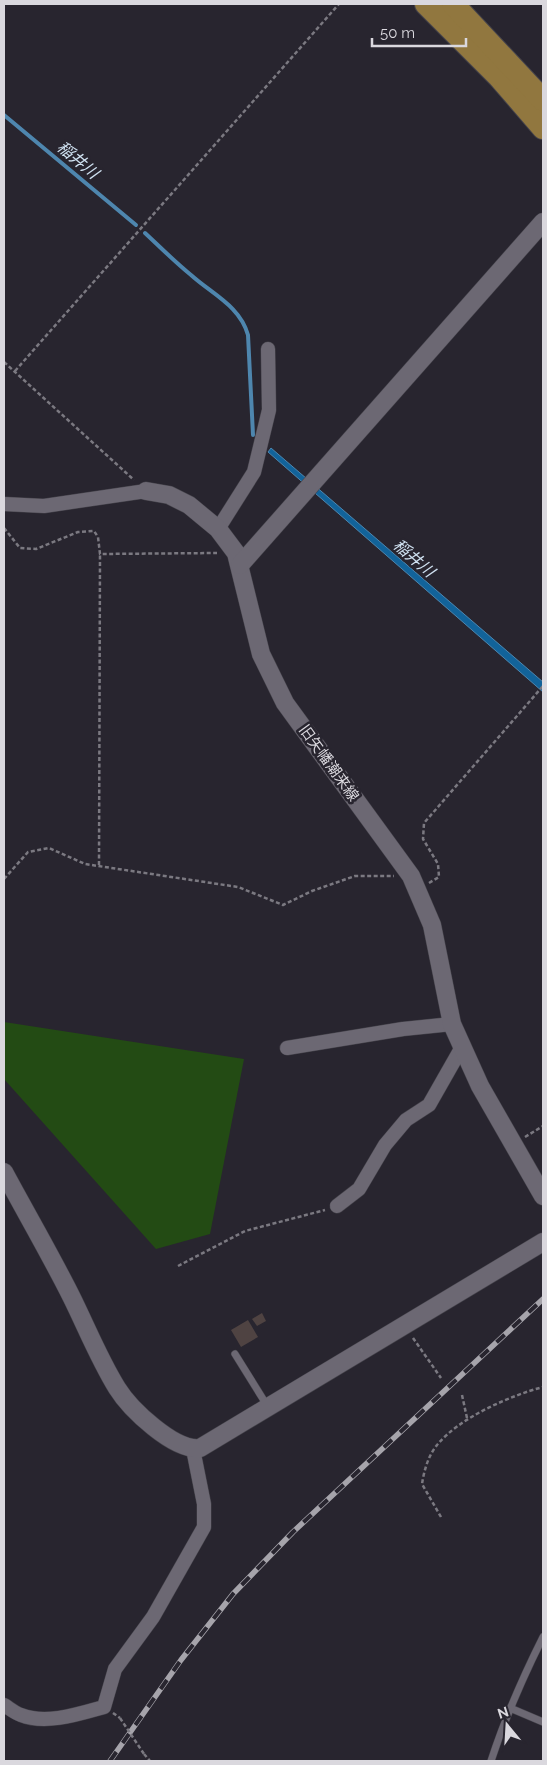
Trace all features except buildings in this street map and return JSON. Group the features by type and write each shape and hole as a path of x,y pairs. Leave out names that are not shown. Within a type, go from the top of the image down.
{"main road":[{"path":"426,4 499,77 543,128"},
{"path":"453,4 543,100"}],"street":[{"path":"238,559 311,485 543,222"},
{"path":"218,529 254,472 270,410 268,349"},
{"name":"旧矢幡潮来線","path":"4,504 44,506 146,491 169,496 190,505 218,529 238,559 261,654 285,703 414,883 432,925 452,1024 480,1086 543,1196"},
{"path":"287,1048 403,1029 452,1024"},
{"path":"337,1206 359,1189 384,1145 406,1120 429,1105 462,1047"},
{"path":"4,1172 70,1293 117,1389 156,1429 184,1447 193,1449 200,1448 268,1408 543,1242"},
{"path":"4,1704 21,1715 46,1718 72,1715 104,1707 116,1669 153,1617 204,1527 204,1504 193,1449"}],"lane":[{"path":"235,1354 268,1408"},
{"path":"491,1761 510,1708 543,1637"},
{"path":"510,1708 543,1722"}],"path":[{"path":"15,371 339,4"},
{"path":"4,362 146,491"},
{"path":"4,528 20,548 36,549 78,532 94,531 98,537 100,554 98,865"},
{"path":"100,554 238,559"},
{"path":"4,879 28,852 49,848 85,864 238,887 282,905 312,891 355,876 414,883 439,877 438,864 423,839 424,823 543,686"},
{"path":"513,1143 543,1126"},
{"path":"178,1266 245,1231 337,1206"},
{"path":"404,1327 441,1378"},
{"path":"441,1517 422,1484 425,1469 436,1446 467,1418 543,1386"},
{"path":"462,1395 467,1418"},
{"path":"120,1718 150,1761"}],"green space":[{"path":"4,1022 244,1059 210,1234 156,1249 4,1079"}],"water":[{"path":"271,448 543,682 543,692 268,452"}],"waterway":[{"name":"稲井川","path":"4,115 136,225"},
{"name":"稲井川","path":"145,233 185,270 232,308 244,325 248,335 253,435"}],"railway":[{"path":"110,1761 181,1660 233,1594 293,1532 543,1299"}]}
